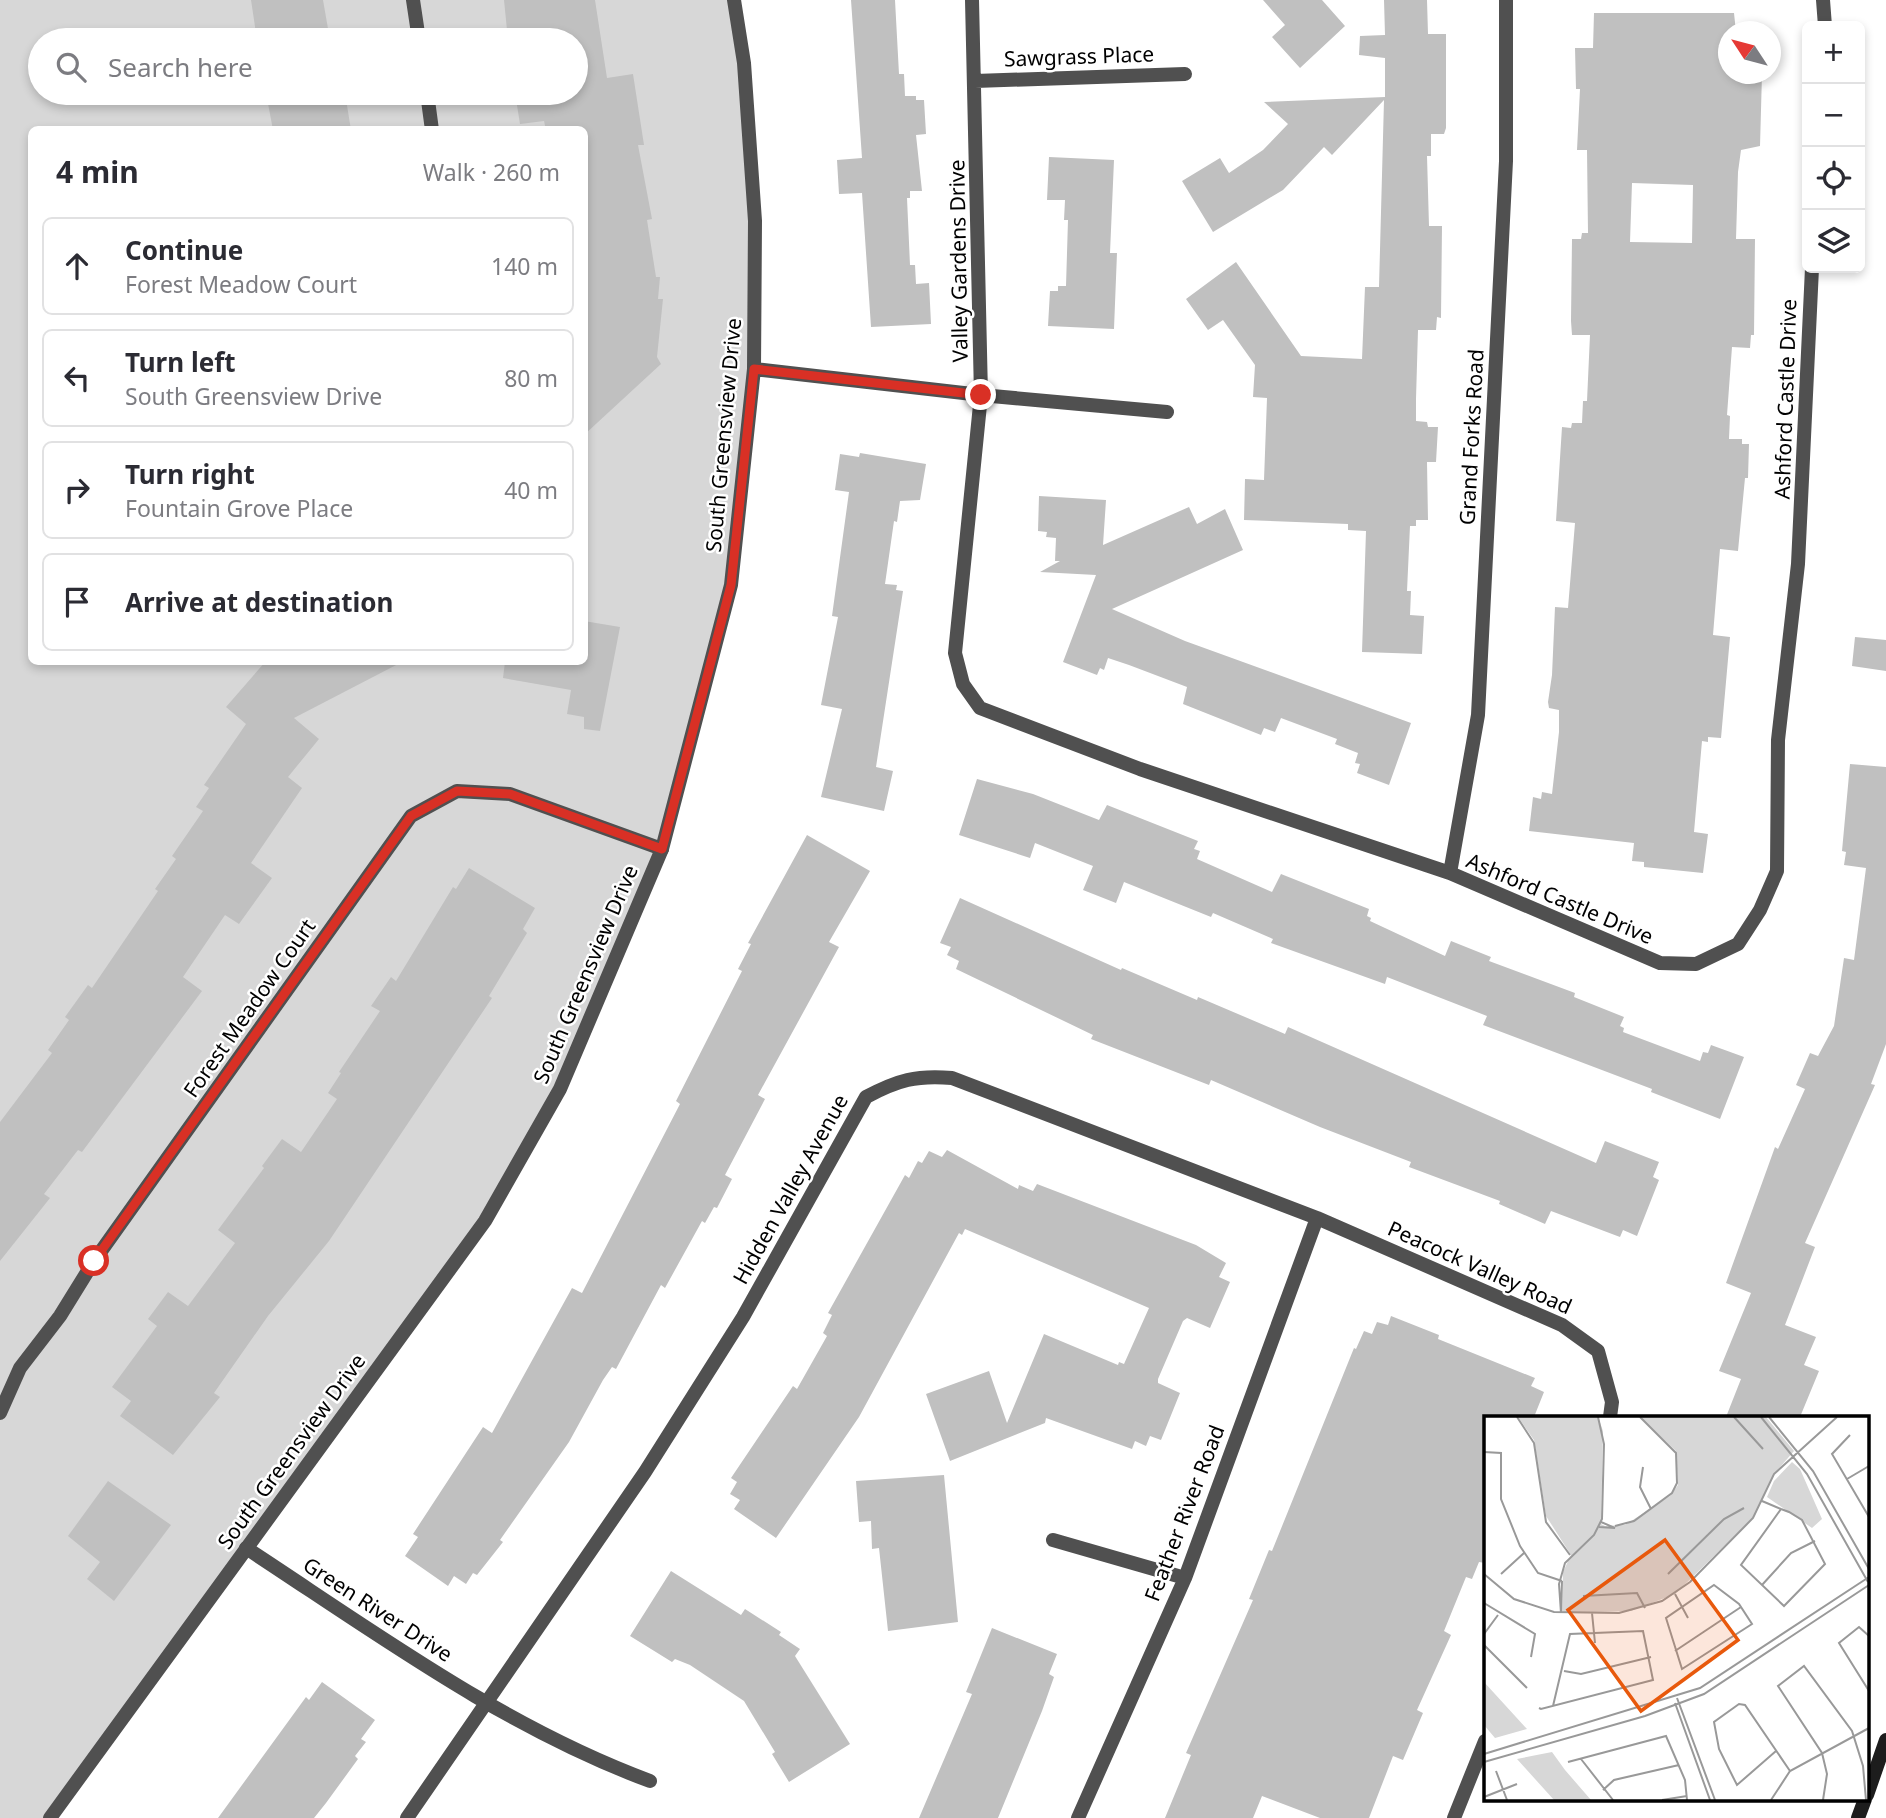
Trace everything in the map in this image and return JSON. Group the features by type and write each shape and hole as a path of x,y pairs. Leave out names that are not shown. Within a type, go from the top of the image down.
{"main road":[{"path":"1868,1791 1886,1740"},
{"path":"1858,1818 1865,1800"}],"street":[{"path":"413,0 417,28"},
{"name":"South Greensview Drive","path":"50,1818 485,1221 560,1089 662,849 731,585 754,369 755,221 744,64 734,0"},
{"name":"Valley Gardens Drive","path":"972,0 981,395 955,653 962,684 979,708 1033,730"},
{"name":"Grand Forks Road","path":"1450,873 1478,715 1506,161 1506,0"},
{"path":"1823,0 1825,21"},
{"name":"Sawgrass Place","path":"975,81 1185,74"},
{"path":"429,105 431,126"},
{"name":"Ashford Castle Drive","path":"1033,730 1450,873 1660,963 1696,964 1738,944 1760,910 1777,871 1778,740 1798,564 1812,273"},
{"path":"754,369 981,395 1167,412"},
{"name":"Forest Meadow Court","path":"0,1413 20,1368 60,1316 94,1261 411,816 457,791 510,794 662,849"},
{"name":"Hidden Valley Avenue","path":"407,1818 645,1472 743,1317 866,1097 890,1084 921,1075 952,1078 1317,1218"},
{"name":"Peacock Valley Road","path":"1317,1218 1562,1325 1598,1351 1612,1402 1610,1416"},
{"name":"Feather River Road","path":"1078,1818 1185,1578 1317,1218"},
{"path":"1053,1540 1185,1578"},
{"name":"Green River Drive","path":"246,1549 487,1704 590,1759 650,1781"},
{"path":"1454,1818 1484,1743"}],"shaded area":[{"path":"0,0 735,0 751,140 748,458 702,713 630,934 515,1169 52,1818 0,1818"}],"building":[{"path":"251,0 323,0 328,28 255,28"},
{"path":"504,0 595,0 607,78 633,74 644,145 638,145 652,219 647,220 656,277 660,277 658,299 663,299 657,357 661,364 588,431 588,126 545,126 544,121 520,124 517,105 588,105 588,28 507,28"},
{"path":"851,0 895,0 899,74 904,74 905,96 916,96 916,100 924,100 926,134 916,135 922,191 910,191 910,198 907,198 910,265 915,265 916,284 929,283 931,324 871,327 862,193 839,194 837,160 862,158"},
{"path":"1263,0 1322,0 1345,26 1300,68 1272,37 1285,25"},
{"path":"1384,0 1427,0 1428,34 1446,34 1446,128 1444,134 1431,134 1431,156 1427,156 1429,226 1442,226 1441,318 1437,317 1436,330 1418,330 1416,399 1416,421 1427,422 1428,427 1438,427 1436,462 1427,462 1428,520 1416,520 1416,526 1410,526 1407,591 1411,591 1410,615 1424,616 1422,654 1362,652 1366,531 1348,530 1348,524 1244,520 1245,479 1264,480 1267,398 1253,397 1255,365 1223,320 1208,330 1186,299 1236,262 1301,356 1362,359 1365,287 1379,287 1384,100 1332,155 1324,147 1283,190 1213,232 1182,181 1220,158 1229,173 1263,150 1288,124 1264,102 1385,97 1385,58 1359,55 1360,36 1385,35"},
{"path":"1594,13 1734,13 1735,21 1718,21 1718,84 1762,84 1760,146 1741,150 1738,172 1736,239 1755,239 1754,335 1751,335 1750,348 1732,347 1727,415 1730,416 1729,439 1742,439 1742,444 1749,444 1748,478 1745,478 1738,551 1720,549 1713,635 1730,637 1721,738 1708,737 1708,742 1702,741 1694,832 1708,834 1703,873 1644,867 1644,862 1632,861 1634,843 1529,831 1533,797 1541,799 1542,792 1552,794 1559,732 1559,710 1549,708 1548,702 1555,607 1568,608 1575,523 1556,521 1562,427 1571,428 1572,423 1582,423 1583,401 1587,401 1590,335 1572,335 1571,321 1572,239 1581,239 1582,233 1588,233 1587,150 1577,150 1580,89 1576,89 1575,48 1593,48","holes":["1632,183 1693,185 1692,243 1630,242"]},
{"path":"268,105 347,105 350,126 272,126"},
{"path":"1049,157 1114,160 1110,253 1117,253 1114,329 1048,326 1050,291 1058,291 1058,286 1066,286 1068,220 1064,220 1065,200 1047,200"},
{"path":"860,453 926,464 920,500 900,501 897,522 894,521 885,584 897,585 896,590 903,591 876,767 893,771 884,811 821,797 842,709 821,705 838,617 832,616 849,492 835,490 840,454 859,457"},
{"path":"1039,496 1106,500 1103,545 1189,507 1197,524 1225,509 1243,550 1112,609 1185,641 1411,723 1389,785 1357,773 1360,764 1355,763 1358,753 1335,744 1337,739 1281,718 1275,732 1264,728 1261,735 1183,704 1187,687 1129,665 1108,658 1104,670 1100,668 1097,675 1063,662 1096,575 1040,572 1060,561 1055,561 1056,538 1046,537 1047,532 1038,531"},
{"path":"588,622 620,627 600,731 584,729 584,717 567,714 571,690 503,678 505,665 588,665"},
{"path":"1855,637 1886,640 1886,671 1852,666"},
{"path":"262,665 396,665 294,718 319,739 288,777 302,788 251,863 272,878 239,924 225,915 183,977 202,991 82,1152 78,1150 44,1194 50,1198 0,1261 0,1122 52,1053 48,1050 69,1020 65,1017 88,985 92,988 158,891 155,889 176,859 172,856 203,811 196,807 209,788 204,785 246,724 226,707"},
{"path":"1850,764 1886,767 1886,1044 1871,1084 1875,1085 1805,1243 1815,1247 1785,1325 1816,1337 1804,1365 1819,1371 1800,1416 1726,1416 1741,1379 1719,1371 1751,1293 1726,1283 1775,1147 1778,1149 1805,1089 1796,1085 1810,1053 1818,1056 1834,1026 1844,958 1854,960 1866,868 1844,865 1846,852 1842,851"},
{"path":"977,779 1033,794 1099,820 1107,805 1198,841 1194,849 1200,851 1197,859 1272,892 1281,874 1369,909 1367,916 1371,918 1370,921 1445,956 1451,941 1491,957 1489,961 1575,993 1574,997 1624,1017 1620,1026 1624,1028 1623,1032 1700,1061 1703,1052 1708,1053 1711,1045 1744,1057 1720,1119 1651,1092 1652,1089 1483,1025 1487,1016 1387,977 1385,984 1271,943 1273,939 1213,913 1211,917 1124,882 1116,903 1083,890 1093,866 1035,843 1030,858 959,835"},
{"path":"807,835 870,871 829,942 839,947 758,1095 765,1099 725,1175 732,1179 717,1208 714,1207 705,1223 702,1221 665,1288 661,1285 616,1369 612,1367 603,1380 569,1442 500,1540 503,1542 477,1575 473,1573 466,1584 454,1576 448,1586 405,1556 418,1537 413,1534 483,1427 492,1433 572,1288 582,1293 680,1104 676,1101 742,971 738,969 751,944 748,943"},
{"path":"469,868 535,908 523,929 527,933 489,996 492,998 329,1241 268,1316 214,1393 220,1397 173,1455 120,1416 131,1401 112,1387 157,1326 148,1319 168,1292 188,1306 235,1243 218,1230 282,1139 301,1152 337,1099 328,1093 341,1073 339,1072 380,1011 371,1006 391,977 396,981 453,887 456,889"},
{"path":"960,898 1121,970 1122,968 1197,1000 1198,997 1285,1034 1288,1027 1596,1163 1605,1141 1659,1162 1653,1177 1659,1180 1637,1236 1623,1230 1620,1237 1551,1211 1545,1224 1499,1204 1500,1201 1409,1167 1411,1162 1320,1127 1211,1080 1209,1085 1091,1039 1093,1035 956,969 959,961 947,955 951,947 940,943"},
{"path":"947,1150 1018,1189 1019,1185 1033,1191 1037,1184 1196,1245 1226,1263 1219,1277 1230,1282 1210,1328 1187,1318 1183,1321 1158,1379 1158,1383 1180,1393 1161,1440 1150,1436 1146,1446 1135,1441 1132,1449 1046,1418 1045,1423 950,1461 926,1394 989,1371 1007,1423 1044,1334 1118,1365 1119,1362 1124,1364 1149,1308 965,1229 962,1235 959,1233 859,1417 776,1538 734,1509 740,1500 730,1494 737,1482 731,1478 793,1386 797,1389 827,1336 823,1333 832,1315 828,1313 905,1175 909,1178 918,1161 922,1163 929,1151 942,1157"},
{"path":"1391,1316 1439,1335 1438,1339 1535,1378 1531,1386 1544,1392 1534,1416 1484,1416 1484,1563 1479,1562 1472,1579 1466,1577 1444,1631 1451,1635 1417,1710 1423,1713 1403,1760 1393,1756 1369,1818 1320,1818 1262,1796 1253,1818 1165,1818 1191,1755 1186,1753 1253,1600 1249,1599 1269,1550 1272,1551 1354,1348 1356,1349 1364,1331 1372,1334 1377,1322 1388,1325"},
{"path":"944,1475 958,1622 888,1631 879,1548 872,1549 871,1521 859,1522 856,1481"},
{"path":"108,1481 171,1525 114,1601 87,1579 100,1562 68,1536"},
{"path":"671,1571 741,1615 745,1609 781,1632 779,1635 800,1649 795,1656 850,1744 789,1782 772,1754 775,1752 744,1701 690,1665 675,1659 672,1662 630,1636"},
{"path":"992,1628 1057,1654 1049,1674 1054,1677 1042,1711 998,1818 919,1818 972,1694 966,1692"},
{"path":"322,1682 375,1720 361,1739 366,1742 355,1756 358,1759 326,1803 314,1818 218,1818 306,1697 309,1700"}],"route":[{"path":"94,1261 335,922 358,895 366,879 411,816 457,791 510,794 662,849 731,585 754,369 981,395"}]}
